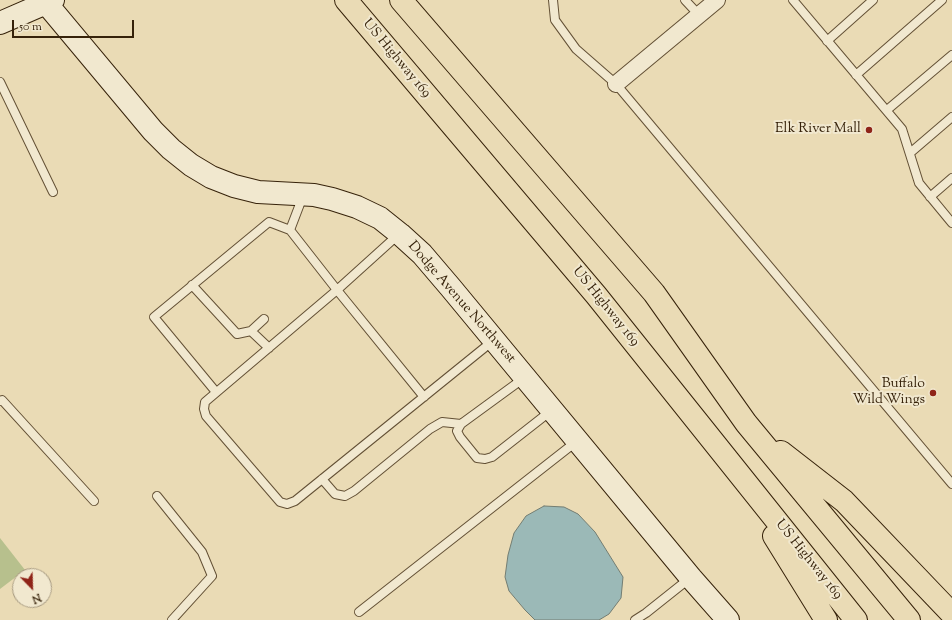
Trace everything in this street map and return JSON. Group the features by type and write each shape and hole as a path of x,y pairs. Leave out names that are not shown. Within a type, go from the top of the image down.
{"highway":[{"name":"US Highway 169","path":"346,0 596,295 856,620"},
{"path":"401,0 654,293 746,424 909,620"},
{"path":"746,424 844,501 952,614"},
{"path":"723,454 826,620"}],"street":[{"path":"616,84 717,0"},
{"path":"0,23 49,1"},
{"name":"Dodge Avenue Northwest","path":"49,1 153,131 172,150 191,165 212,177 234,186 258,192 314,195 357,207 380,218 422,254 578,440 722,616"}],"lane":[{"path":"552,0 555,20 576,49 616,84 952,484"},
{"path":"685,0 699,15"},
{"path":"827,41 873,0"},
{"path":"856,75 942,0"},
{"path":"794,1 902,129 918,183 952,222"},
{"path":"887,110 952,55"},
{"path":"0,82 53,192"},
{"path":"910,153 952,117"},
{"path":"930,197 952,178"},
{"path":"290,230 304,194"},
{"path":"216,392 154,317 269,222 290,230 424,397"},
{"path":"400,234 337,290 205,402 204,408 206,416 280,502 286,504 295,501 495,340"},
{"path":"192,285 237,334 251,331 264,319"},
{"path":"251,331 269,348"},
{"path":"525,377 461,424 458,431 460,437 477,458 485,459 492,457 552,410"},
{"path":"0,401 2,400 94,501"},
{"path":"322,479 335,494 344,496 354,491 430,429 442,422 461,424"},
{"path":"359,612 578,440"},
{"path":"157,496 202,552 212,576 172,620"},
{"path":"635,620 691,578"}],"green space":[{"path":"0,538 23,568 12,568 12,580 0,589"}],"water":[{"path":"544,506 564,507 578,514 595,532 623,577 621,598 609,614 599,620 535,620 509,591 505,577 508,555 514,533 526,516"}],"place":[{"name":"Elk River Mall","path":"869,130"},
{"name":"Buffalo Wild Wings","path":"933,393"}]}
